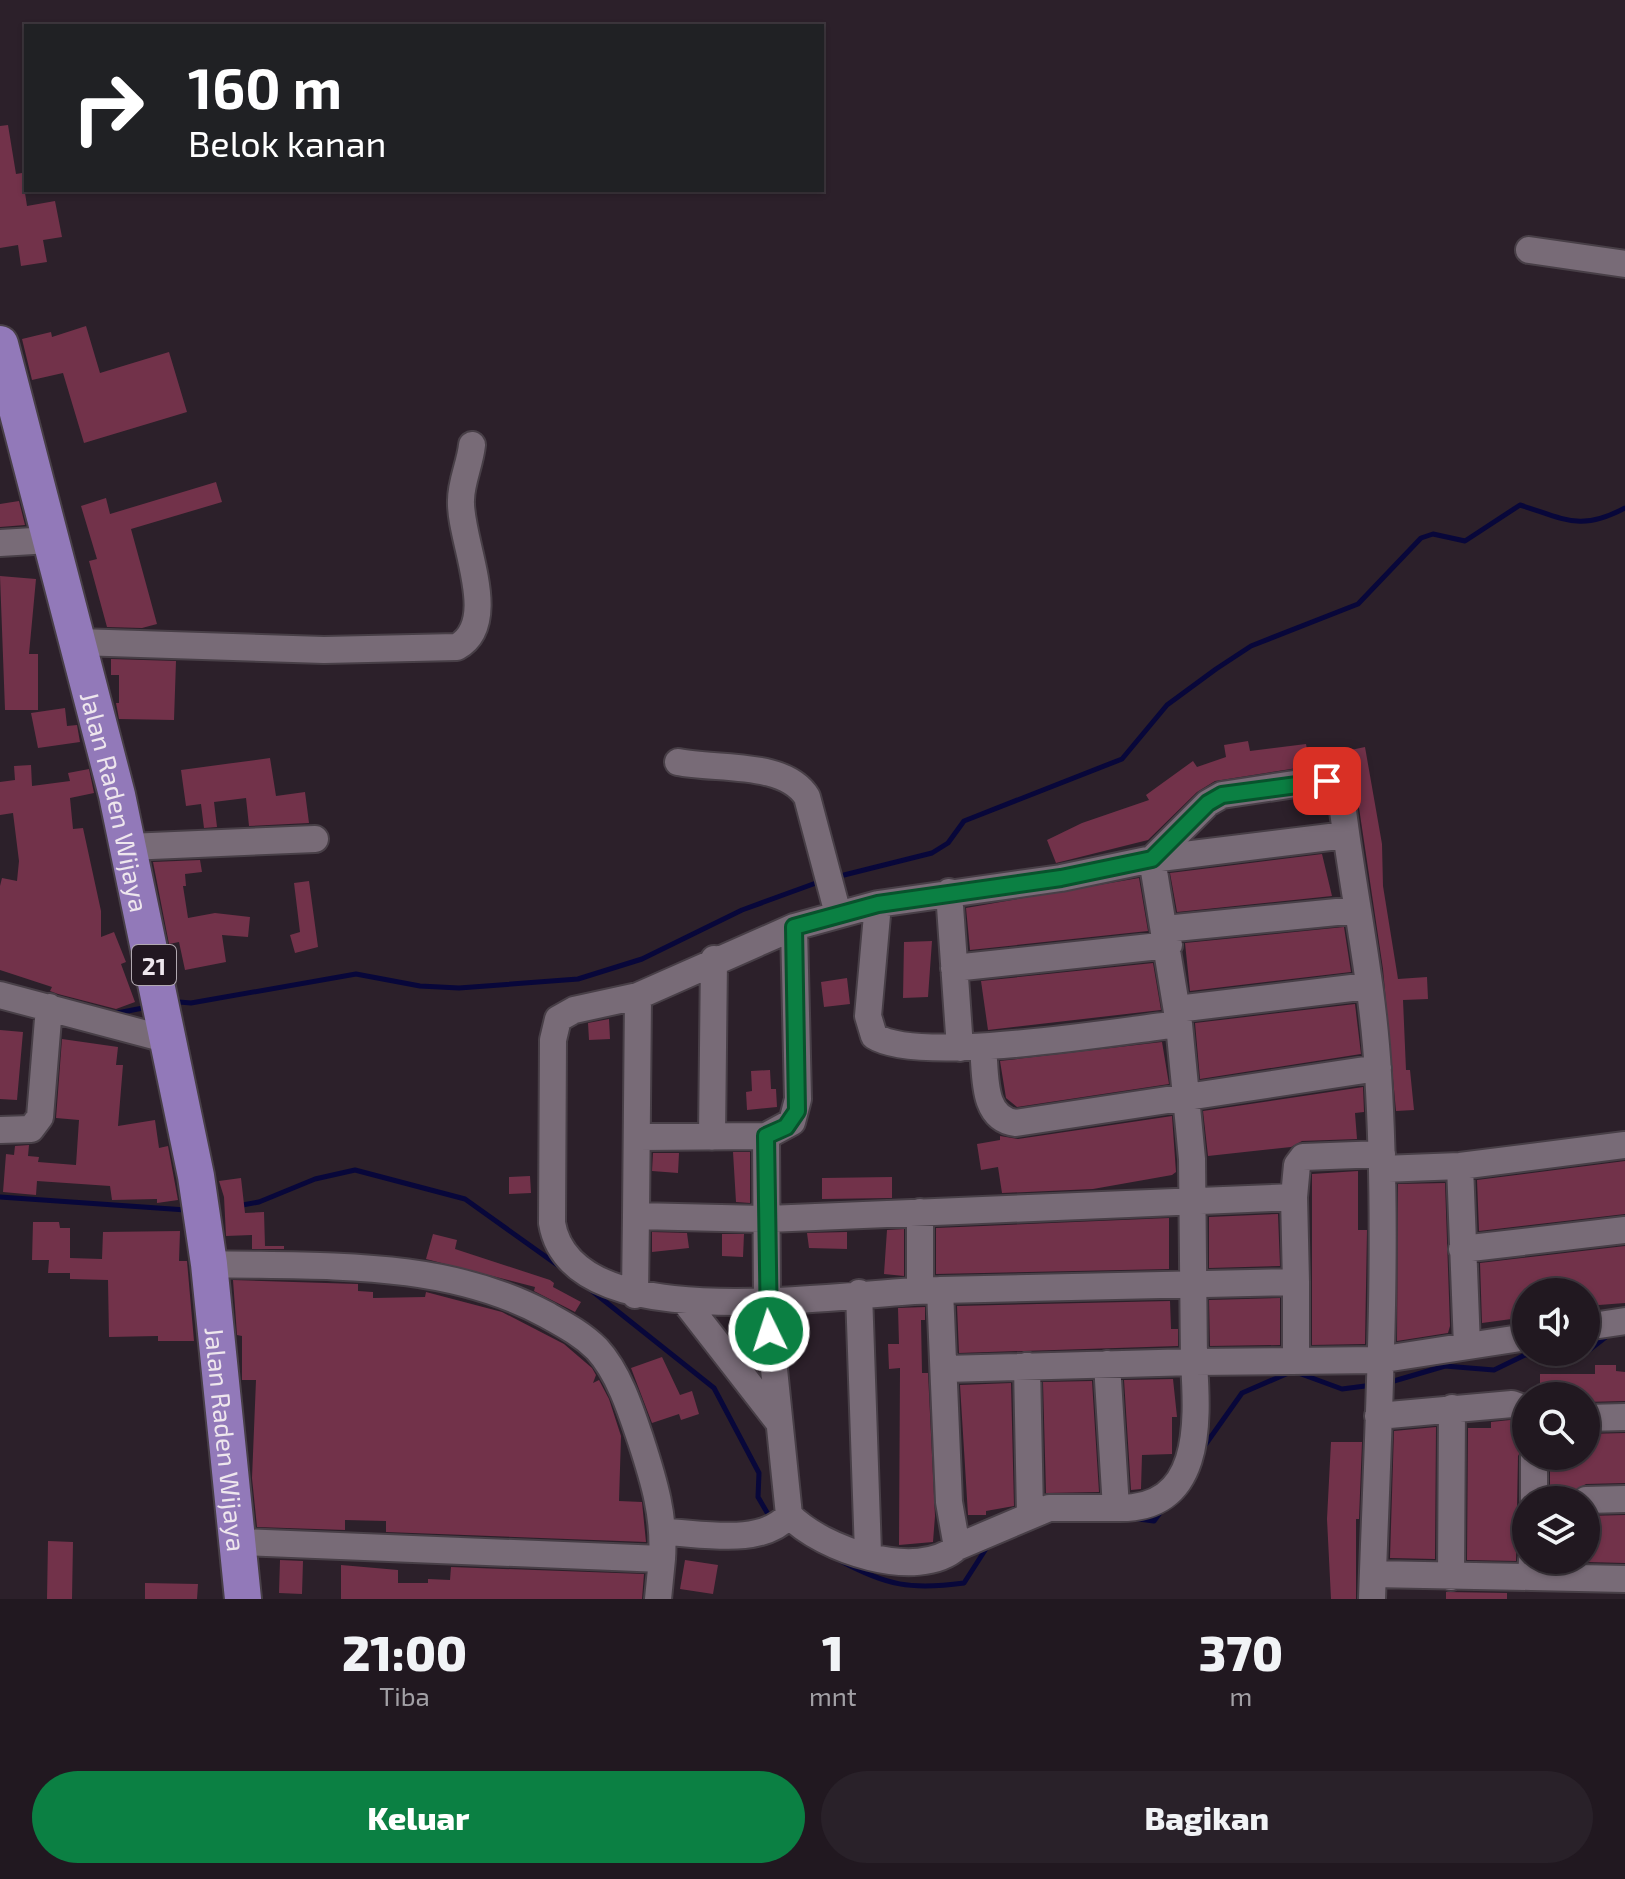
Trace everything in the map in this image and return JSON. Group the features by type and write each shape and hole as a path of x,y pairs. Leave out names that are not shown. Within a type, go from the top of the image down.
{"highway":[{"name":"Jalan Raden Wijaya","path":"0,344 128,847 169,1040 209,1264 243,1599"}],"street":[{"path":"1529,250 1625,264"},
{"path":"78,642 324,650 457,647 471,633 478,604 461,520 460,498 472,445"},
{"path":"0,543 50,540"},
{"path":"678,762 781,775 801,787 807,797 838,914"},
{"path":"1152,859 1208,803 1232,791 1321,780 1337,786 1378,1068 1382,1161 1373,1587 1512,1571"},
{"path":"1296,1282 1193,1281 930,1290 686,1303 635,1295 589,1274 567,1258 554,1236 550,1202 555,1023 574,1010 638,996 714,959 794,927 878,904 1061,878 1152,859 1346,835"},
{"path":"128,847 315,839"},
{"path":"664,1532 777,1523 807,1532 834,1546 924,1563 937,1561 957,1547 1030,1514 1070,1507 1137,1509 1159,1501 1183,1475 1191,1453 1195,1423 1192,1198 1187,1095 1167,937 1152,859"},
{"path":"949,892 954,968 971,1047 988,1098 998,1117 1005,1122 1378,1068"},
{"path":"878,904 868,1016 874,1036 894,1045 971,1047 1368,986"},
{"path":"954,968 1357,910"},
{"path":"639,1137 766,1136 786,1127 797,1111 794,927"},
{"path":"712,1137 714,959"},
{"path":"0,995 169,1040"},
{"path":"635,1295 639,1137 638,996"},
{"path":"0,1130 31,1129 40,1117 49,1007"},
{"path":"766,1136 767,1301 777,1421 777,1523"},
{"path":"1296,1361 1294,1197 1297,1165 1303,1157 1460,1166 1625,1145"},
{"path":"1460,1166 1467,1346"},
{"path":"636,1216 768,1219 1192,1198 1294,1197"},
{"path":"920,1212 945,1369 949,1502 957,1547"},
{"path":"1462,1249 1625,1230"},
{"path":"209,1264 384,1270 461,1280 503,1294 576,1330 597,1349 610,1367 633,1416 660,1503 664,1532 658,1599"},
{"path":"859,1293 868,1553"},
{"path":"686,1303 777,1421"},
{"path":"1600,1325 1625,1321"},
{"path":"945,1369 1194,1362 1379,1363 1512,1339"},
{"path":"1107,1364 1116,1508"},
{"path":"1027,1366 1030,1514"},
{"path":"1378,1412 1512,1404"},
{"path":"1451,1577 1452,1408"},
{"path":"1600,1418 1625,1417"},
{"path":"1600,1500 1625,1499"},
{"path":"239,1542 662,1559"},
{"path":"1578,1574 1625,1579"}],"building":[{"path":"8,125 16,174 22,173 27,206 55,201 62,237 43,240 47,262 21,266 18,245 0,248 0,126"},
{"path":"86,326 100,373 169,352 187,412 84,443 63,373 32,380 22,339 51,332 52,337"},
{"path":"216,482 222,502 131,529 157,624 142,628 107,627 89,561 97,559 81,506 106,498 110,514"},
{"path":"19,501 25,525 0,527 0,504"},
{"path":"0,576 36,579 29,654 38,654 38,710 5,710"},
{"path":"111,659 176,661 174,720 119,719 116,703 119,703 119,675 111,675"},
{"path":"65,708 67,726 77,725 80,742 38,748 31,713"},
{"path":"1248,741 1250,751 1306,744 1310,766 1215,781 1197,792 1148,840 1056,863 1047,840 1082,823 1149,800 1146,795 1193,761 1197,767 1226,757 1224,745"},
{"path":"1365,747 1382,844 1383,886 1398,979 1427,977 1428,999 1403,1000 1406,1070 1410,1070 1414,1110 1396,1111 1383,969 1358,801 1346,751"},
{"path":"270,758 276,796 305,792 309,823 249,826 246,798 214,802 217,827 204,828 201,804 186,806 181,770"},
{"path":"31,765 32,786 70,781 68,773 89,769 94,793 70,798 73,829 83,828 101,911 101,937 114,932 126,962 121,964 135,1002 116,1009 58,994 50,991 52,987 0,970 0,886 2,878 17,881 19,861 13,813 0,815 0,782 15,780 14,766"},
{"path":"1322,854 1332,896 1177,912 1170,873"},
{"path":"200,860 202,872 185,874 186,886 183,886 188,918 215,913 250,917 248,937 222,935 226,962 185,970 179,942 169,944 153,862"},
{"path":"1139,878 1148,931 970,950 966,908"},
{"path":"309,881 318,947 295,953 290,935 300,932 294,883"},
{"path":"1344,927 1351,972 1190,991 1185,943"},
{"path":"932,941 928,997 903,998 904,942"},
{"path":"1153,963 1161,1010 988,1030 981,981"},
{"path":"847,978 850,1004 824,1007 821,982"},
{"path":"1355,1004 1361,1054 1200,1079 1195,1023"},
{"path":"609,1019 610,1039 589,1040 588,1023"},
{"path":"0,1030 23,1032 17,1100 0,1099"},
{"path":"62,1039 118,1047 116,1065 123,1065 118,1126 155,1120 159,1148 168,1146 178,1200 157,1203 157,1199 112,1200 110,1186 37,1181 36,1195 3,1192 6,1154 14,1155 15,1146 29,1145 28,1156 39,1157 38,1162 76,1165 79,1120 56,1118"},
{"path":"1162,1042 1169,1084 1017,1107 1006,1098 1000,1061"},
{"path":"770,1070 771,1089 776,1089 777,1107 747,1110 746,1092 752,1091 751,1071"},
{"path":"1363,1087 1364,1112 1355,1113 1357,1139 1302,1141 1291,1147 1208,1156 1203,1111"},
{"path":"1172,1116 1176,1172 1172,1175 1093,1189 1002,1193 998,1167 981,1170 977,1144 1000,1140 1000,1136 1018,1139"},
{"path":"733,1152 750,1152 750,1203 736,1202"},
{"path":"653,1153 679,1153 678,1173 652,1171"},
{"path":"1625,1161 1625,1214 1479,1231 1477,1180"},
{"path":"1358,1171 1358,1230 1367,1230 1365,1344 1312,1345 1312,1174"},
{"path":"530,1176 531,1193 509,1194 509,1177"},
{"path":"892,1177 892,1198 822,1199 822,1178"},
{"path":"241,1178 245,1213 264,1212 265,1246 284,1246 284,1249 252,1249 252,1235 226,1236 224,1197 219,1181"},
{"path":"1445,1183 1448,1333 1397,1341 1398,1184"},
{"path":"1278,1214 1280,1266 1209,1268 1209,1217"},
{"path":"1169,1218 1169,1269 936,1274 936,1228"},
{"path":"33,1222 59,1222 60,1228 70,1228 70,1258 102,1259 103,1232 180,1231 179,1261 187,1261 194,1341 158,1341 158,1336 109,1337 108,1280 70,1279 70,1273 48,1273 49,1260 32,1260"},
{"path":"904,1229 904,1276 884,1274 887,1230"},
{"path":"652,1232 687,1233 689,1248 652,1252"},
{"path":"847,1232 847,1249 809,1248 807,1233"},
{"path":"433,1234 457,1240 455,1249 550,1280 554,1283 553,1287 581,1302 575,1312 534,1291 535,1287 426,1259"},
{"path":"722,1234 744,1234 743,1257 722,1256"},
{"path":"1625,1246 1625,1303 1600,1305 1600,1278 1512,1278 1512,1319 1482,1323 1480,1263"},
{"path":"233,1280 358,1284 358,1291 373,1292 373,1298 425,1297 426,1292 502,1312 564,1344 592,1368 596,1375 593,1383 599,1380 609,1399 621,1436 619,1501 642,1502 646,1542 386,1532 386,1521 345,1520 345,1530 257,1527 252,1478 256,1380 242,1380 242,1336 237,1335"},
{"path":"1280,1298 1280,1345 1210,1346 1209,1300"},
{"path":"1170,1301 1171,1329 1178,1329 1178,1346 959,1353 957,1306"},
{"path":"925,1307 925,1320 921,1320 922,1373 928,1373 935,1516 933,1542 899,1545 900,1368 889,1369 888,1344 899,1344 898,1308"},
{"path":"662,1357 680,1395 692,1391 699,1414 681,1420 679,1414 652,1423 631,1368"},
{"path":"1600,1365 1616,1365 1616,1371 1625,1372 1625,1401 1600,1402 1600,1382 1540,1382 1540,1374 1595,1374 1595,1366"},
{"path":"1173,1379 1177,1417 1172,1417 1172,1454 1142,1455 1141,1489 1131,1490 1124,1380"},
{"path":"1092,1381 1099,1492 1046,1493 1043,1382"},
{"path":"1011,1383 1014,1506 986,1511 986,1515 968,1515 960,1385"},
{"path":"1512,1421 1512,1470 1518,1470 1517,1486 1512,1486 1512,1561 1467,1560 1468,1428 1491,1428 1491,1422"},
{"path":"1436,1427 1435,1559 1390,1558 1394,1431"},
{"path":"1625,1433 1625,1483 1550,1486 1550,1470 1600,1470 1600,1434"},
{"path":"1331,1442 1362,1442 1359,1519 1356,1519 1356,1599 1331,1599 1327,1519"},
{"path":"1625,1515 1625,1563 1600,1562 1600,1516"},
{"path":"48,1541 73,1542 72,1599 47,1599"},
{"path":"280,1560 303,1561 302,1594 279,1593"},
{"path":"685,1560 718,1565 713,1594 680,1589"},
{"path":"341,1565 398,1570 398,1583 450,1580 451,1567 644,1574 642,1599 341,1599"},
{"path":"145,1583 198,1584 197,1599 145,1599"},
{"path":"1446,1592 1507,1593 1507,1599 1446,1599"}],"waterway":[{"path":"844,875 932,853 948,843 964,821 1122,759 1167,705 1251,646 1358,604 1421,538 1433,534 1465,541 1520,505 1572,521 1596,520 1625,508"},
{"path":"179,1002 191,1003 356,974 420,986 459,988 578,979 642,959 742,910 816,883"},
{"path":"112,1014 143,1008"},
{"path":"237,1206 259,1202 315,1179 355,1170 465,1199 563,1269"},
{"path":"0,1197 186,1210"},
{"path":"577,1279 714,1388 759,1473 758,1497 772,1521"},
{"path":"1387,1383 1445,1366 1494,1370 1525,1355 1584,1354 1611,1333"},
{"path":"1203,1448 1242,1393 1293,1371 1342,1389 1373,1385"},
{"path":"1131,1518 1154,1521 1165,1506"},
{"path":"839,1560 871,1576 900,1584 929,1586 964,1583 989,1544"}],"route":[{"path":"769,1331 766,1136 786,1127 797,1111 794,927 878,904 1061,878 1152,859 1208,803 1222,795 1232,791 1327,781"}]}
